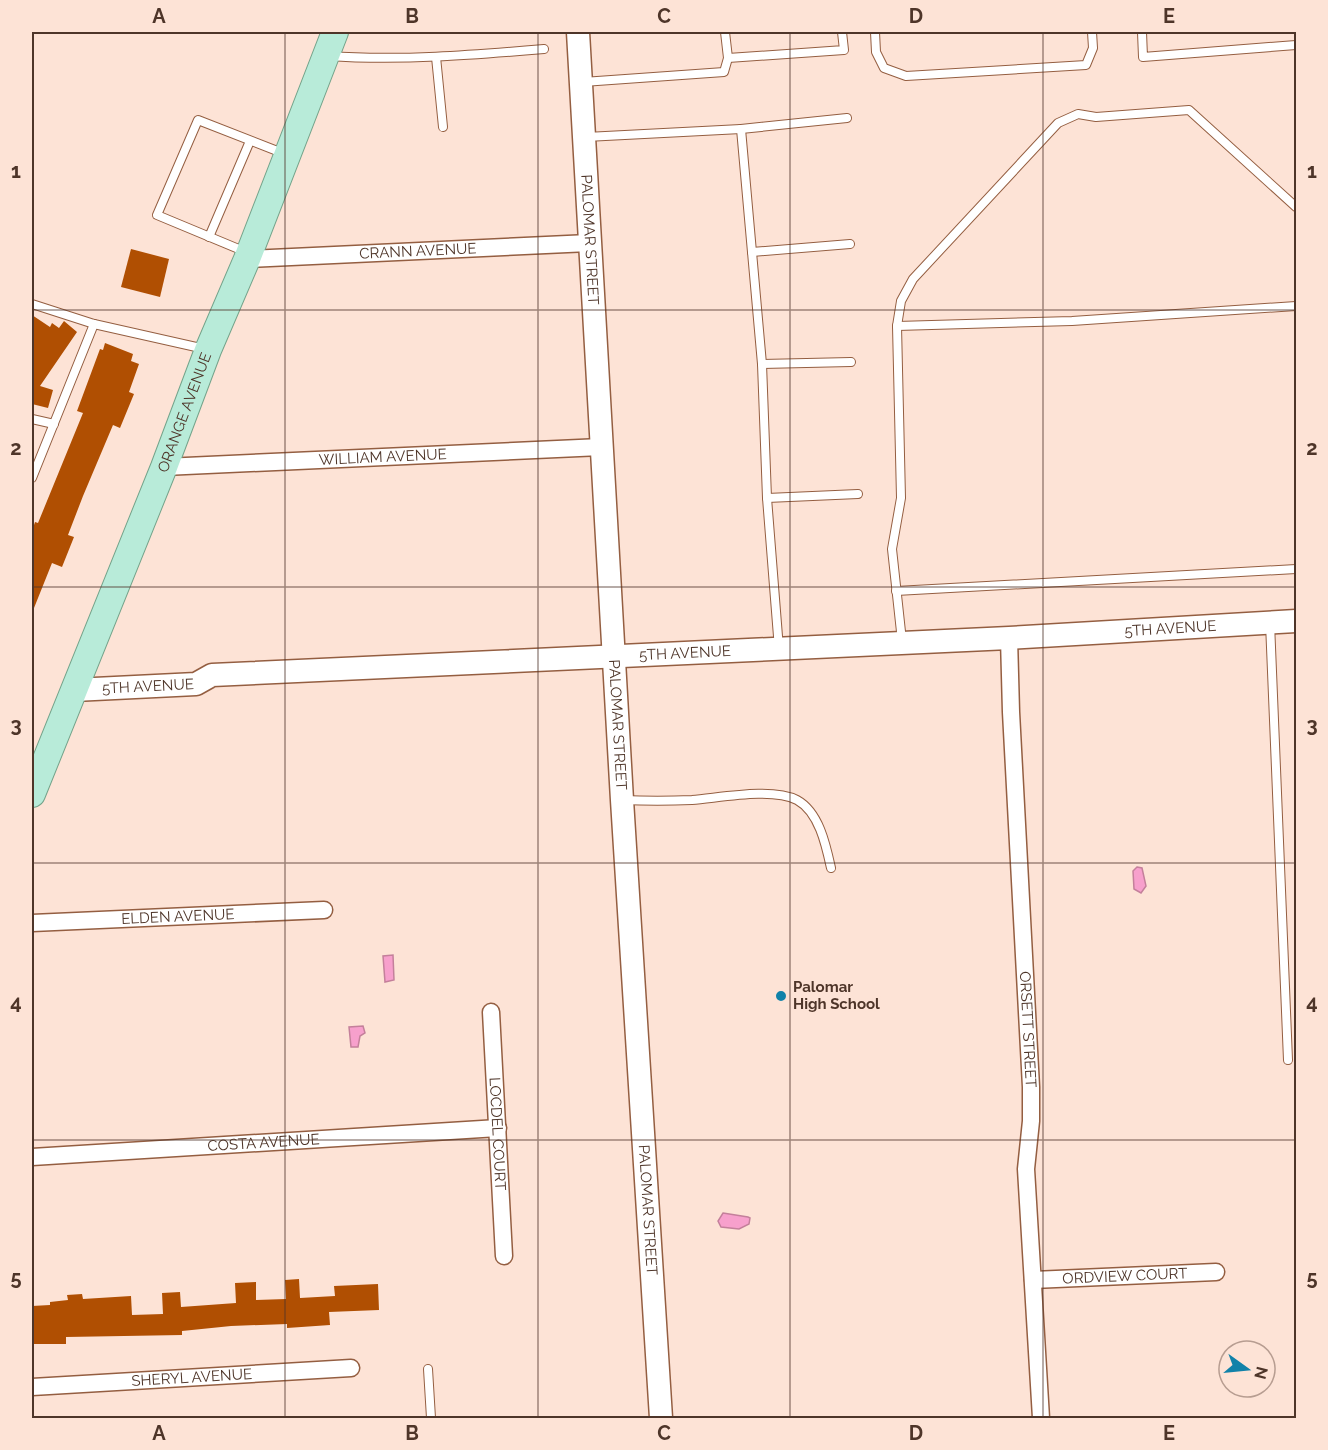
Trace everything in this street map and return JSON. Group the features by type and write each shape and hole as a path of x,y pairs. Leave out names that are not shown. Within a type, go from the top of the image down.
{"main road":[{"name":"ORANGE AVENUE","path":"32,794 164,467 208,350 248,256 335,32"},
{"name":"PALOMAR STREET","path":"578,32 613,655 662,1419"},
{"name":"5TH AVENUE","path":"74,690 196,684 212,675 1009,638 1296,621"}],"street":[{"name":"CRANN AVENUE","path":"248,256 589,243"},
{"name":"WILLIAM AVENUE","path":"164,467 601,447"},
{"name":"ORSETT STREET","path":"1009,638 1031,1087 1031,1121 1026,1169 1041,1419"},
{"name":"ELDEN AVENUE","path":"32,923 324,910"},
{"name":"LOCDEL COURT","path":"491,1012 504,1256"},
{"name":"COSTA AVENUE","path":"32,1158 498,1128"},
{"name":"ORDVIEW COURT","path":"1033,1280 1216,1272"},
{"name":"SHERYL AVENUE","path":"32,1387 351,1368"}],"lane":[{"path":"581,82 724,72 728,58 725,32"},
{"path":"728,58 844,50 842,32"},
{"path":"875,32 876,52 884,68 906,76 1086,65 1093,48 1092,32"},
{"path":"1142,32 1143,57 1296,45"},
{"path":"326,56 436,57 544,49"},
{"path":"436,57 443,127"},
{"path":"902,643 892,549 901,498 897,326 901,301 913,279 1058,123 1078,114 1096,117 1189,110 1296,207"},
{"path":"584,137 741,129 848,118"},
{"path":"248,256 157,215 198,120 287,155"},
{"path":"741,129 762,363 766,498 779,649"},
{"path":"209,237 250,141"},
{"path":"752,252 850,244"},
{"path":"32,304 94,324 208,350"},
{"path":"897,326 1072,321 1296,306"},
{"path":"32,478 94,324"},
{"path":"762,363 851,362"},
{"path":"32,419 54,424"},
{"path":"766,498 858,494"},
{"path":"896,591 1296,569"},
{"path":"1270,623 1288,1060"},
{"path":"622,800 692,800 766,793 797,800 813,817 824,837 831,868"},
{"path":"428,1369 431,1419"}],"shaded area":[{"path":"1137,867 1142,868 1146,886 1141,893 1134,889 1133,871"},
{"path":"393,955 394,980 385,982 383,956"},
{"path":"363,1026 365,1033 360,1036 358,1047 351,1047 349,1027"},
{"path":"723,1213 748,1217 750,1218 749,1224 739,1229 721,1227 718,1221"}],"building":[{"path":"131,249 169,259 160,297 121,287"},
{"path":"32,315 50,327 52,323 59,328 64,321 77,332 40,386 53,390 48,408 32,404"},
{"path":"105,343 133,354 131,361 139,364 129,392 134,394 120,428 113,425 83,496 68,535 74,537 62,567 52,563 32,613 32,531 35,522 38,523 83,413 77,411 100,349 103,350"},
{"path":"299,1279 300,1298 335,1296 334,1286 378,1284 379,1310 329,1312 330,1325 287,1328 287,1324 231,1326 182,1331 182,1335 66,1337 66,1344 32,1344 32,1306 50,1305 50,1302 68,1300 67,1295 82,1294 83,1299 131,1296 132,1315 163,1314 162,1293 180,1292 181,1307 236,1303 235,1283 256,1282 256,1300 286,1299 285,1280"}],"place":[{"name":"Palomar High School","path":"781,996"}]}
